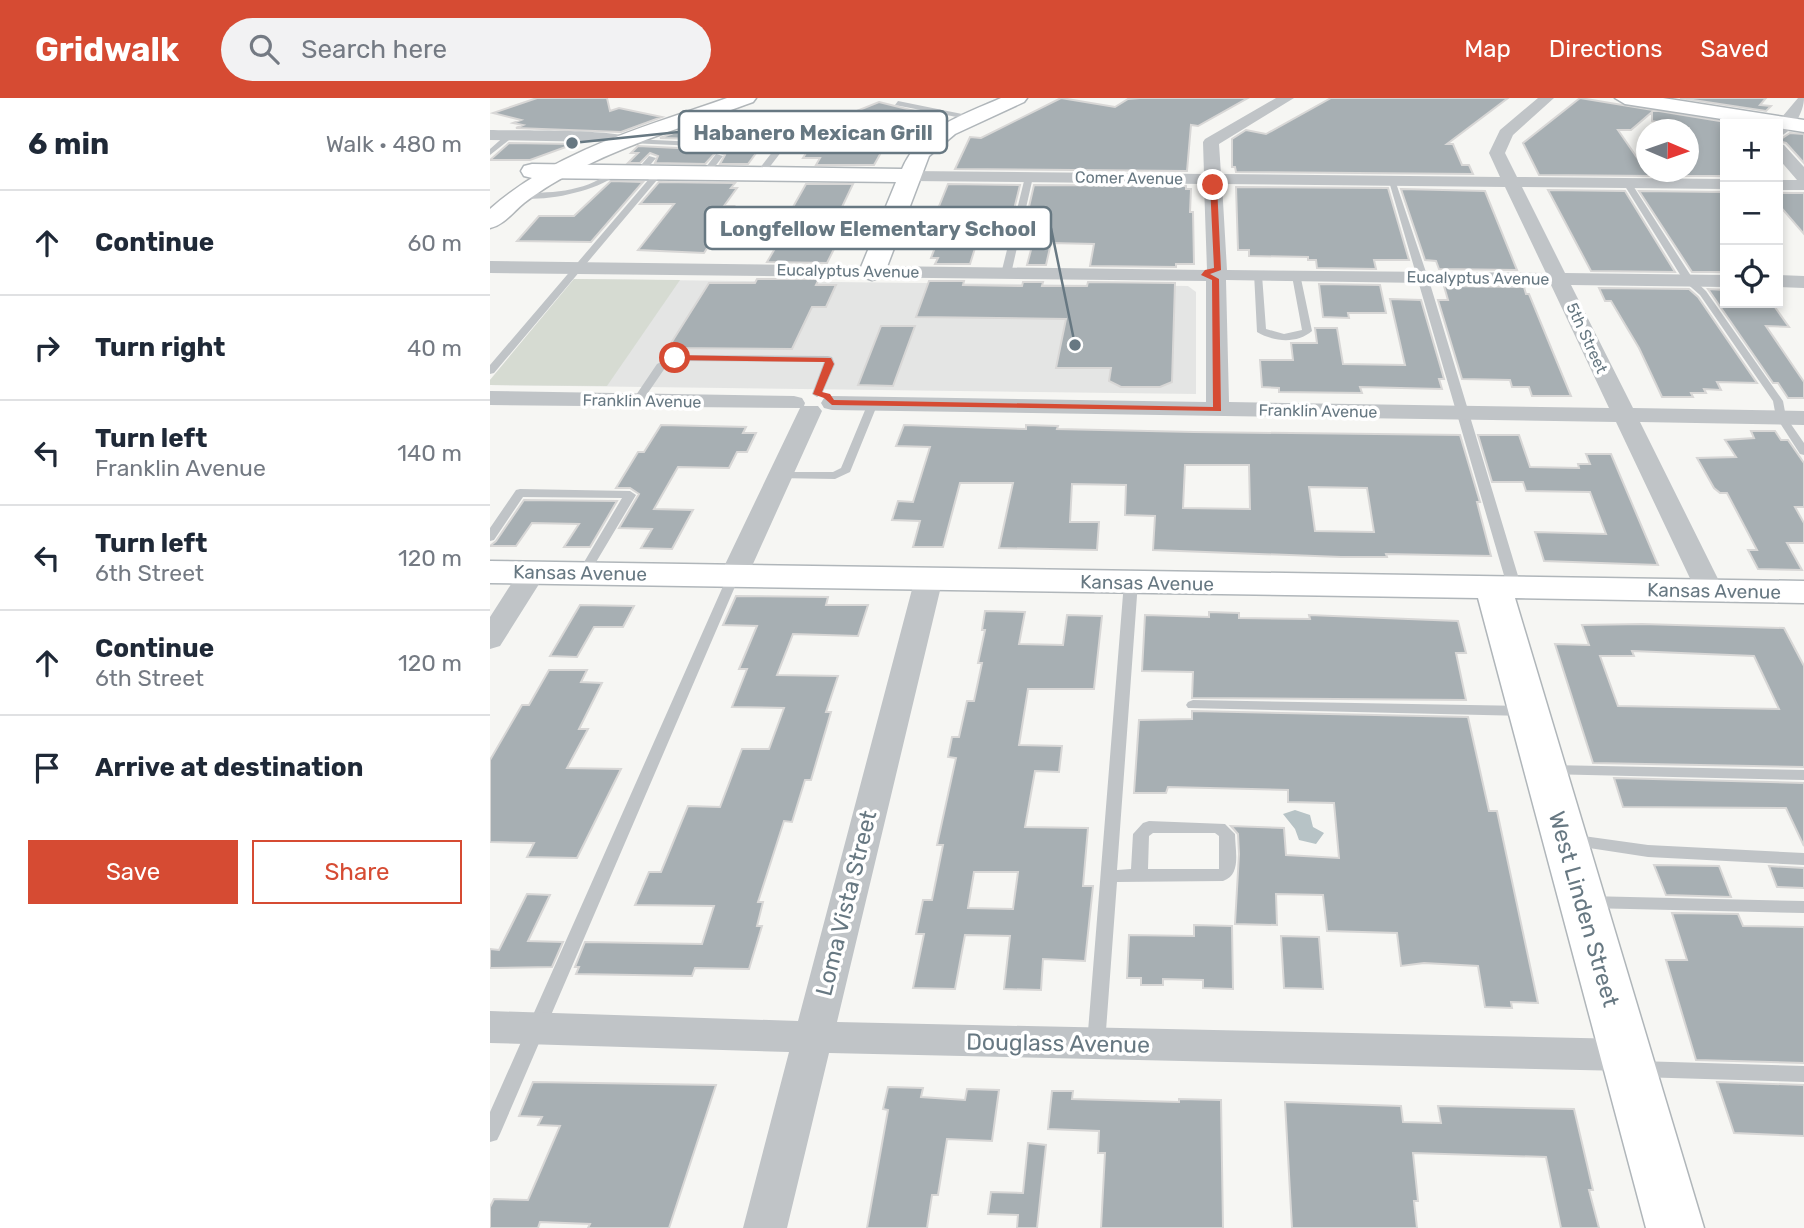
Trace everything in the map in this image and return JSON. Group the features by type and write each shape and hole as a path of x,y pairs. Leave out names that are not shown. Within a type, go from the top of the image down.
{"street":[{"path":"490,198 543,172 723,98"},
{"path":"490,135 623,139 702,115 746,98"},
{"path":"872,272 919,153 934,138 1017,98"},
{"path":"1218,410 1217,274 1211,142 1287,98"},
{"name":"5th Street","path":"1548,98 1506,133 1497,153 1710,591"},
{"path":"1625,98 1789,127 1804,100"},
{"path":"1783,154 1804,177"},
{"name":"Comer Avenue","path":"543,172 613,174 649,168 704,174 759,175 1636,182"},
{"path":"490,220 543,172"},
{"name":"Comer Avenue","path":"1699,182 1720,184"},
{"path":"1783,185 1804,185"},
{"name":"Eucalyptus Avenue","path":"490,267 1720,281"},
{"path":"1783,282 1804,282"},
{"name":"Franklin Avenue","path":"490,398 1792,417"},
{"path":"734,575 813,403"},
{"name":"Kansas Avenue","path":"490,572 1804,592"},
{"path":"490,640 533,573"},
{"name":"Loma Vista Street","path":"765,1228 929,578"},
{"name":"West Linden Street","path":"1505,589 1529,711 1675,1228"},
{"name":"Douglass Avenue","path":"490,1027 1628,1062"}],"lane":[{"path":"898,103 972,118"},
{"path":"702,115 731,122 722,126"},
{"path":"490,153 510,136"},
{"path":"844,136 934,138"},
{"path":"623,139 697,144"},
{"path":"759,175 788,139"},
{"path":"704,174 719,156"},
{"path":"490,371 577,268 649,168"},
{"path":"516,195 542,196 604,183 613,174"},
{"path":"1006,274 1029,177"},
{"path":"1391,180 1464,413 1505,589"},
{"path":"1627,183 1689,281 1703,293 1792,417 1804,452"},
{"path":"1257,275 1261,330 1280,337 1298,336 1307,331 1297,276"},
{"path":"637,401 661,366 675,358 828,359 830,364 813,403"},
{"path":"780,476 819,476 846,470 873,403"},
{"path":"490,537 520,493 630,495 583,573"},
{"path":"490,1133 734,575"},
{"path":"1096,1044 1131,582"},
{"path":"1193,705 1529,711"},
{"path":"1545,770 1804,775"},
{"path":"1109,877 1223,874 1227,871 1227,834 1219,828 1149,827 1141,834 1140,869 1137,875"},
{"path":"1564,839 1648,851 1804,859"},
{"path":"1582,902 1804,907"},
{"path":"1628,1062 1804,1074"}],"shaded area":[{"path":"574,279 1188,286 1196,292 1196,394 490,385 490,380"},
{"path":"574,279 680,280 607,386 490,385 490,380"},
{"path":"1295,810 1310,815 1313,827 1324,833 1316,844 1299,840 1295,829 1283,814"}],"building":[{"path":"537,98 607,98 610,111 619,108 662,117 621,132 516,128 523,125 513,123 521,120 493,113"},
{"path":"1061,98 1115,107 1128,99 1140,98 1248,98 1198,126 1191,125 1187,171 955,169 970,137 981,138"},
{"path":"1331,98 1508,98 1447,144 1453,144 1462,165 1469,165 1473,174 1236,172 1235,167 1232,167 1232,139 1246,130 1266,134"},
{"path":"1580,98 1720,121 1720,176 1699,176 1699,119 1652,119 1652,112 1644,119 1636,119 1636,126 1631,130 1618,130 1636,156 1636,176 1539,175 1523,143"},
{"path":"1680,98 1766,98 1760,105 1771,106 1766,111"},
{"path":"879,102 927,114 892,132 839,132 841,141 887,142 874,165 816,165 820,158 803,158 812,143 791,143 792,137"},
{"path":"695,125 725,132 720,137 768,137 748,164 720,164 725,155 717,151 705,164 655,163 658,156 650,153 640,163 628,163 638,153 631,153 638,146 697,149 703,143 697,139 660,138"},
{"path":"1790,133 1804,134 1804,163 1783,142 1783,138"},
{"path":"509,143 574,144 530,160 490,160"},
{"path":"611,181 643,182 591,242 517,241 539,216 574,216"},
{"path":"659,182 735,183 731,188 737,188 724,206 734,206 704,253 638,250 674,204 640,204"},
{"path":"806,184 853,184 842,207 853,207 827,263 767,262 787,228 769,228 782,207 793,207"},
{"path":"948,184 1020,185 1005,246 976,245 970,264 935,264 938,258 931,258 939,237 927,236"},
{"path":"1034,185 1186,186 1186,189 1191,189 1194,264 1176,264 1176,267 1090,266 1094,244 1051,243 1046,265 1027,265 1032,246 1020,246"},
{"path":"1236,187 1388,188 1409,260 1374,260 1376,269 1317,268 1316,260 1308,260 1308,257 1249,256 1249,250 1238,250"},
{"path":"1401,189 1485,191 1517,270 1439,269 1436,261 1425,260"},
{"path":"1548,190 1625,191 1675,272 1591,271"},
{"path":"1639,191 1720,192 1720,272 1692,272"},
{"path":"1783,193 1804,193 1804,234 1783,210"},
{"path":"757,279 819,279 816,285 836,285 826,307 812,307 792,349 668,348 709,283 755,283"},
{"path":"929,281 964,281 963,285 1022,286 1023,282 1043,282 1042,286 1087,286 1088,282 1175,283 1172,382 1160,387 1121,387 1109,381 1111,368 1056,368 1066,319 916,317"},
{"path":"1319,284 1380,285 1386,313 1348,313 1349,318 1323,317"},
{"path":"1444,286 1524,287 1571,396 1532,396 1529,387 1512,387 1510,380 1462,379 1438,300 1448,300"},
{"path":"1599,288 1689,289 1698,297 1757,383 1717,382 1721,390 1704,389 1706,393 1691,393 1693,397 1662,397 1639,348 1611,301 1605,301"},
{"path":"1708,289 1720,290 1720,306"},
{"path":"1390,299 1421,300 1444,379 1439,379 1442,389 1360,387 1362,393 1279,392 1279,388 1262,387 1260,360 1293,360 1291,343 1317,343 1315,328 1337,328 1343,364 1405,365"},
{"path":"1721,308 1776,308 1789,327 1766,326 1804,382 1804,398 1788,398 1778,383 1773,383"},
{"path":"881,326 915,326 893,386 858,385"},
{"path":"661,425 746,427 743,433 756,433 747,452 737,452 729,468 678,467 654,509 693,510 672,549 641,548 652,529 619,528 639,494 630,488 616,488 638,452 644,452"},
{"path":"904,425 1026,429 1026,425 1058,426 1057,429 1460,435 1480,502 1477,502 1491,556 1386,554 1387,557 1341,557 1153,550 1155,516 1125,515 1126,485 1072,484 1070,522 1099,522 1097,550 999,548 1013,483 960,483 943,547 913,547 920,521 892,520 898,501 913,502 930,447 896,446","holes":["1185,465 1249,465 1250,509 1183,508","1309,487 1367,488 1374,532 1315,531"]},
{"path":"1751,431 1775,431 1781,440 1788,440 1804,463 1804,507 1795,507 1804,523 1804,543 1787,543 1802,570 1758,569 1748,550 1757,550 1727,493 1720,493 1714,488 1697,458 1736,457 1725,440 1754,438"},
{"path":"1478,435 1519,435 1530,467 1579,468 1578,464 1590,464 1586,454 1611,454 1658,565 1544,561 1535,532 1606,534 1590,492 1526,491 1523,482 1492,482"},
{"path":"524,500 617,501 590,547 564,547 579,524 532,523 516,546 490,546"},
{"path":"736,596 828,597 826,605 868,605 858,636 793,634 777,675 838,676 826,712 831,712 811,780 805,780 792,822 784,821 758,902 763,902 757,926 762,926 749,969 695,968 692,976 576,974 579,967 575,967 585,942 702,944 714,906 635,905 649,872 661,872 688,806 720,807 742,749 769,749 784,708 732,707 747,669 739,669 757,626 723,625"},
{"path":"580,605 634,606 623,627 594,627 577,657 550,656"},
{"path":"985,611 1025,612 1019,644 1063,645 1067,615 1102,616 1094,689 1028,689 1019,745 1062,746 1059,772 1035,771 1025,827 1088,828 1083,886 1093,886 1085,961 1043,959 1041,990 1004,989 1010,936 965,935 955,989 913,988 924,934 916,934 923,900 932,900 943,845 937,845 956,758 948,757 952,737 959,737 967,701 974,701 982,663 978,663 985,630 982,630","holes":["974,872 1018,872 1013,909 968,908"]},
{"path":"1209,612 1239,613 1239,618 1310,619 1309,615 1458,621 1466,653 1456,653 1466,700 1192,698 1193,672 1142,671 1145,615 1209,617"},
{"path":"1582,625 1784,628 1804,666 1804,767 1593,763 1555,644 1589,645","holes":["1632,651 1754,656 1779,709 1618,706 1600,656 1634,656"]},
{"path":"549,670 587,670 581,682 602,683 579,729 588,729 567,768 621,769 577,858 527,857 534,843 490,842 490,760 522,705 529,705"},
{"path":"1192,711 1468,717 1489,811 1497,811 1538,1003 1511,1002 1512,1008 1485,1007 1478,966 1424,963 1401,966 1397,933 1327,931 1323,895 1276,894 1277,925 1235,924 1239,854 1238,834 1231,826 1284,828 1286,855 1339,858 1334,803 1288,802 1288,790 1168,787 1166,793 1134,793 1139,720 1192,719"},
{"path":"1614,778 1804,783 1804,846 1786,808 1623,807"},
{"path":"1654,865 1719,866 1731,897 1666,895"},
{"path":"1769,866 1804,868 1804,888 1777,887"},
{"path":"527,894 550,895 528,941 563,942 552,967 490,968 490,949 499,950"},
{"path":"1672,913 1738,914 1743,926 1804,927 1804,1063 1696,1060 1666,960 1687,960"},
{"path":"1194,925 1232,926 1233,989 1203,988 1203,980 1163,979 1163,985 1141,985 1141,978 1127,978 1129,935 1194,936"},
{"path":"1281,936 1319,937 1323,989 1284,988"},
{"path":"533,1082 716,1085 669,1228 588,1228 590,1224 540,1222 538,1228 490,1228 490,1207 494,1199 528,1200 560,1126 538,1125 542,1117 519,1116"},
{"path":"1717,1082 1804,1085 1804,1136 1734,1133"},
{"path":"888,1087 923,1088 921,1097 965,1100 967,1089 999,1090 992,1141 947,1139 938,1195 932,1195 927,1228 867,1228 888,1110 883,1109"},
{"path":"1052,1091 1073,1091 1072,1099 1179,1102 1179,1099 1221,1100 1223,1228 1101,1228 1105,1153 1098,1153 1099,1131 1048,1129"},
{"path":"1285,1102 1401,1106 1403,1122 1441,1123 1438,1106 1574,1109 1599,1228 1561,1228 1546,1157 1413,1153 1418,1201 1414,1201 1417,1228 1292,1228"},
{"path":"1028,1143 1046,1145 1037,1228 1017,1228 1018,1215 988,1214 991,1192 1023,1193"}],"place":[{"name":"Habanero Mexican Grill","path":"572,143"},
{"name":"Longfellow Elementary School","path":"1075,345"}],"route":[{"path":"675,358 828,359 830,364 817,394 831,398 832,402 1218,410 1216,279 1205,275 1207,271 1217,270 1213,185"}]}
